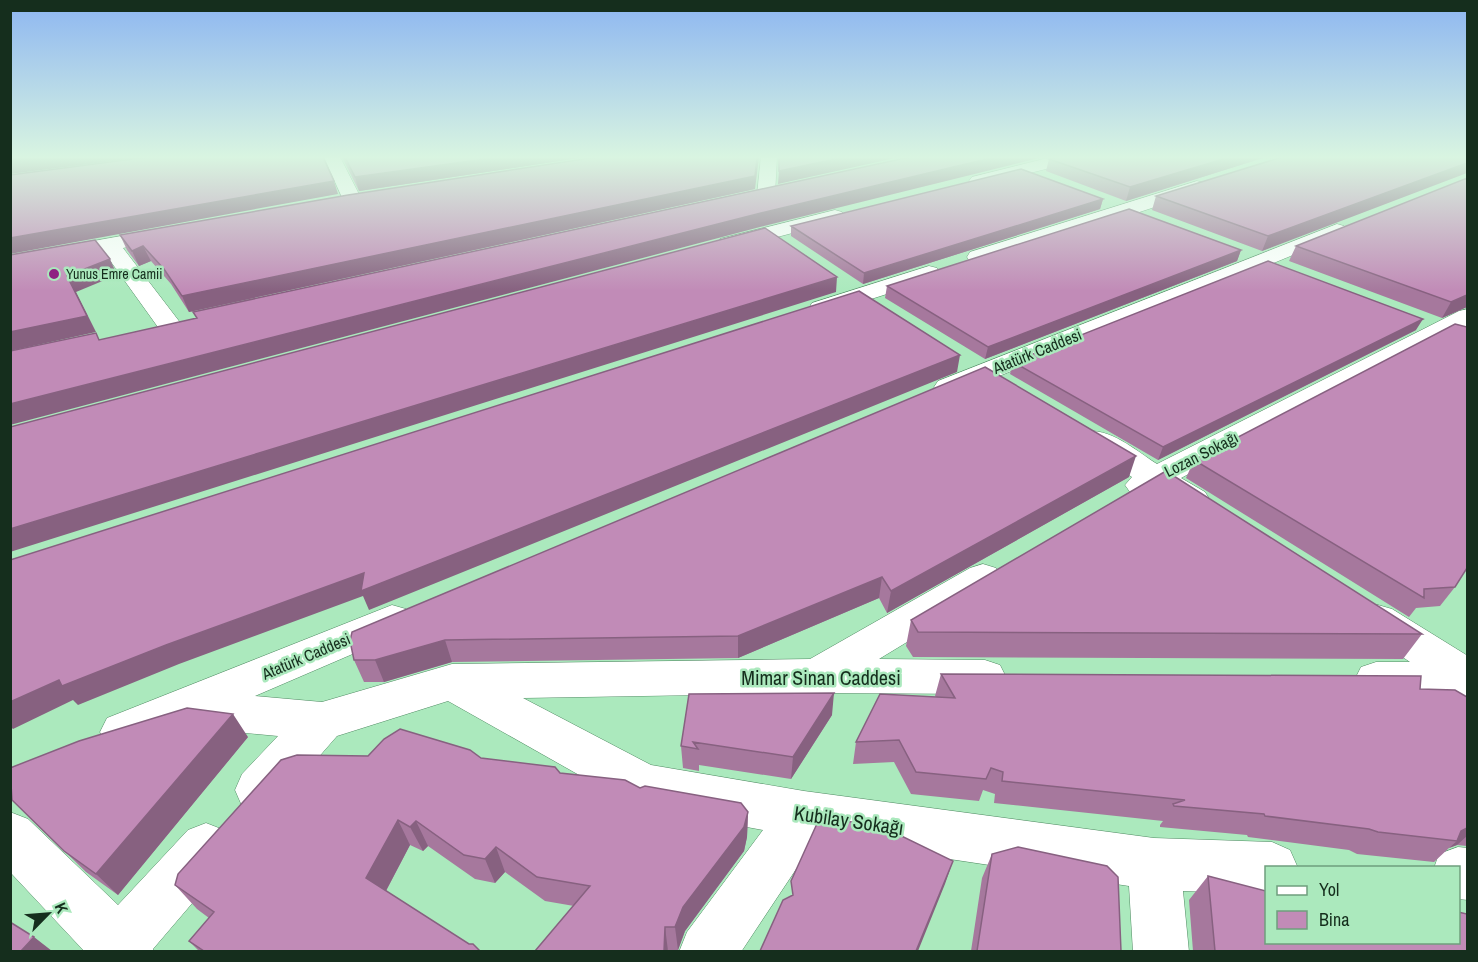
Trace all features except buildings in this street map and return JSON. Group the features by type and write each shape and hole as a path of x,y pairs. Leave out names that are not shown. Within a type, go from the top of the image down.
{"street":[{"path":"329,205 343,202"},
{"path":"1105,202 1157,221"},
{"path":"792,317 1149,202"},
{"path":"699,252 848,213"},
{"name":"Atatürk Caddesi","path":"917,400 1359,222"},
{"path":"10,263 179,232"},
{"path":"768,233 796,252"},
{"path":"109,244 169,325"},
{"path":"1231,248 1294,272"},
{"path":"832,277 888,313"},
{"path":"146,330 192,320"},
{"name":"Lozan Sokağı","path":"1115,501 1157,477 1451,326"},
{"path":"954,355 1013,391"},
{"path":"1065,422 1217,516"},
{"path":"817,676 1012,561"},
{"path":"1357,607 1467,679"},
{"name":"Atatürk Caddesi","path":"95,743 422,608"},
{"name":"Mimar Sinan Caddesi","path":"180,709 322,721 452,682 817,676 1018,677"},
{"path":"1337,679 1467,679"},
{"name":"Kubilay Sokağı","path":"452,682 644,786 804,814 1154,864 1265,867"},
{"path":"10,836 119,949 322,721"},
{"path":"707,951 804,814"},
{"path":"1154,864 1161,951"}],"place":[{"name":"Yunus Emre Camii","path":"54,274"}]}
